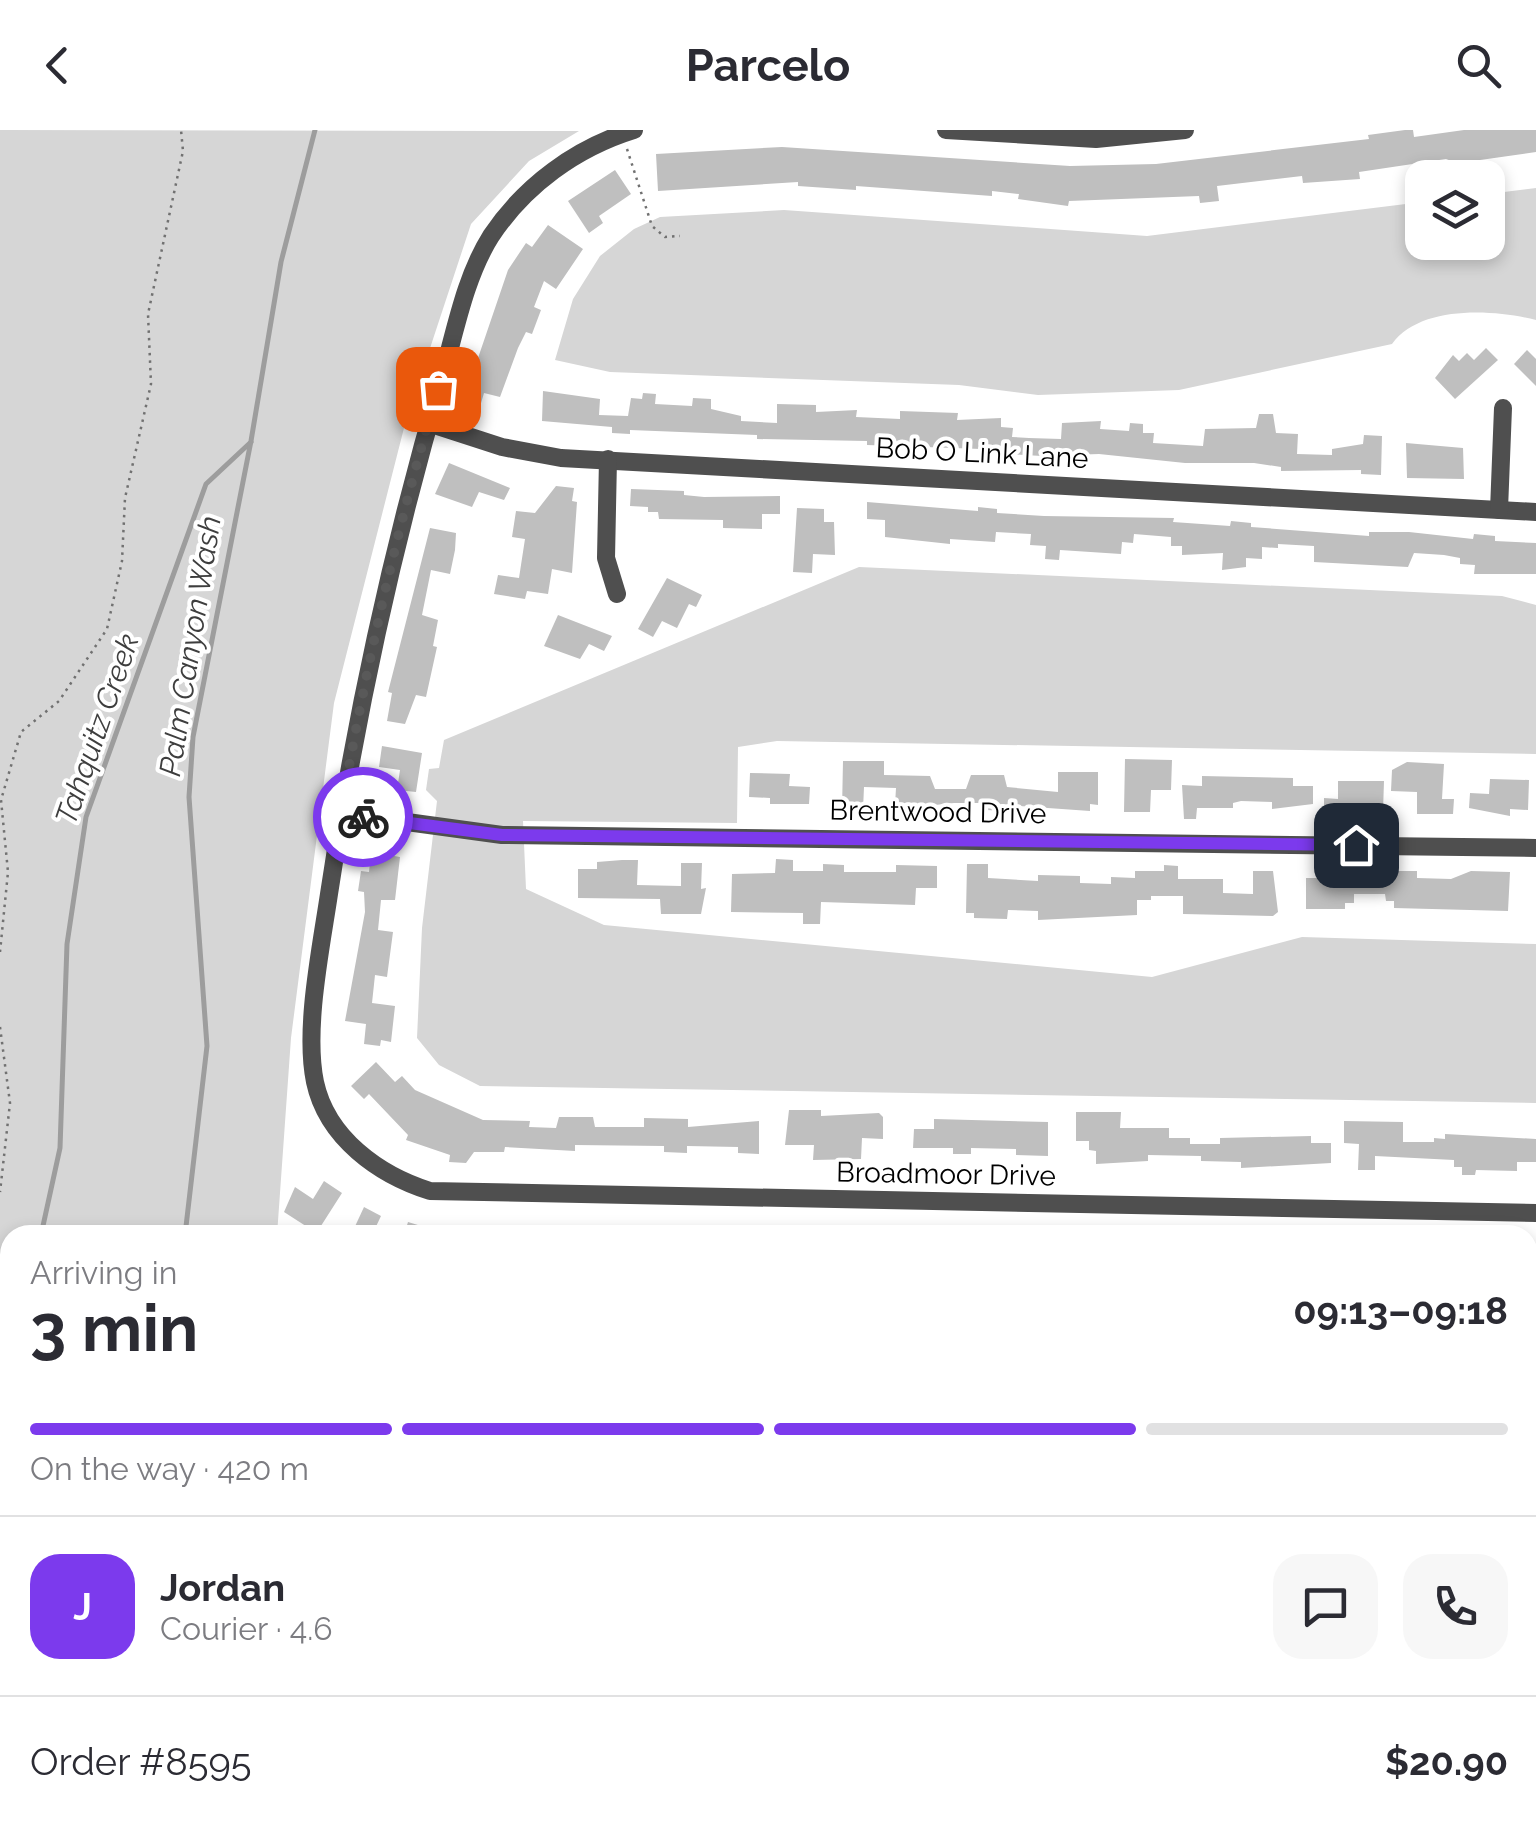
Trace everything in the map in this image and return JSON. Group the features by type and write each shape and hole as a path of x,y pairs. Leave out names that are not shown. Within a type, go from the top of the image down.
{"street":[{"name":"Broadmoor Drive","path":"634,130 613,136 552,172 518,201 490,238 469,284 390,566 341,813 318,985 316,1083 338,1131 364,1157 399,1182 430,1191 1536,1214"},
{"path":"946,130 1096,139 1185,130"},
{"path":"1498,510 1503,408"},
{"name":"Bob O Link Lane","path":"428,424 502,447 561,458 1536,512"},
{"path":"608,460 606,558 618,594"},
{"name":"Brentwood Drive","path":"341,813 502,835 1536,848"}],"path":[{"path":"0,952 8,872 2,800 15,748 21,732 60,701 107,629 122,561 125,498 151,384 148,314 184,151 181,130"},
{"path":"613,136 626,146 656,233 680,236"},
{"path":"0,1027 10,1103 0,1192"}],"shaded area":[{"path":"0,130 579,131 529,161 471,224 405,424 334,703 291,1038 278,1225 0,1225"},
{"path":"1536,188 1536,320 1479,312 1439,316 1404,331 1392,344 1179,390 1038,395 959,385 610,372 555,360 573,299 600,256 634,229 660,217 784,210 1147,236 1405,204 1405,260 1505,260 1505,192"},
{"path":"859,567 1502,596 1536,605 1536,754 777,741 738,747 737,823 523,821 526,889 604,925 1152,977 1302,937 1536,944 1536,1103 480,1086 439,1065 417,1038 422,928 437,801 426,790 429,769 439,768 444,740"}],"building":[{"path":"1405,130 1413,130 1414,137 1464,130 1536,130 1536,152 1480,160 1405,160 1405,165 1359,172 1360,179 1303,183 1302,176 1217,186 1219,201 1200,203 1199,196 1069,201 1068,206 992,191 992,196 856,186 856,190 798,186 798,182 658,191 656,154 782,147 1070,166 1156,164 1369,139 1368,135"},
{"path":"615,170 631,194 599,216 603,223 589,233 568,201"},
{"path":"548,225 583,249 556,289 544,281 534,307 541,310 532,334 526,332 500,397 484,393 479,410 462,405 508,270 526,243 532,247"},
{"path":"1486,348 1498,360 1455,399 1435,378 1453,355 1459,361 1467,353 1474,360"},
{"path":"1527,350 1536,359 1536,386 1514,364"},
{"path":"543,391 600,399 599,415 628,416 631,398 642,399 643,393 656,394 655,404 692,406 693,398 711,399 711,409 741,416 741,421 777,423 777,404 816,405 816,412 857,410 856,417 900,419 900,411 958,413 957,420 1001,418 1001,427 1013,428 1012,437 1029,438 1061,439 1062,423 1101,421 1100,429 1129,431 1130,423 1143,424 1143,433 1154,433 1153,443 1203,446 1205,429 1256,428 1259,414 1273,414 1276,433 1298,434 1297,454 1332,455 1332,449 1363,444 1364,435 1382,436 1381,475 1361,474 1361,470 1281,471 1281,467 1254,463 1185,463 1099,454 1042,456 1010,454 1010,450 867,445 867,441 757,439 757,435 630,430 630,434 612,433 612,427 542,421"},
{"path":"1406,443 1463,448 1464,479 1407,478"},
{"path":"449,463 510,488 504,500 479,492 472,507 435,494"},
{"path":"556,486 574,488 572,501 577,502 572,573 552,569 548,594 527,591 525,599 494,594 498,575 519,578 525,539 512,537 516,511 535,513"},
{"path":"631,489 684,491 684,495 704,497 780,496 780,514 762,514 762,529 723,528 723,520 659,519 658,512 648,512 648,507 630,506"},
{"path":"867,502 978,511 978,507 997,509 997,513 1044,516 1174,518 1173,522 1230,526 1231,521 1251,523 1251,527 1369,536 1369,532 1409,532 1473,539 1474,534 1495,536 1495,541 1536,543 1536,574 1474,574 1475,565 1460,564 1460,558 1414,553 1408,567 1314,562 1314,546 1278,544 1278,548 1262,547 1262,559 1246,558 1246,567 1222,570 1223,553 1182,555 1182,546 1171,546 1171,537 1134,534 1133,543 1122,542 1121,554 1060,550 1059,560 1045,559 1046,546 1030,545 1031,534 996,532 995,542 950,539 950,544 885,537 885,520 867,519"},
{"path":"797,508 824,509 824,522 834,522 835,555 813,554 812,573 793,572"},
{"path":"430,528 456,533 450,574 431,570 422,615 438,620 433,646 437,647 426,697 416,695 405,724 387,721 392,693 388,692"},
{"path":"667,578 702,595 696,607 689,604 677,628 662,621 653,637 638,629"},
{"path":"558,615 612,636 604,651 589,644 580,659 544,646"},
{"path":"382,746 422,753 416,792 397,790 400,770 379,767"},
{"path":"1125,759 1172,760 1171,790 1151,790 1150,812 1124,812"},
{"path":"843,761 884,761 884,775 930,776 935,789 966,789 971,775 1004,775 1007,787 1058,792 1058,772 1098,772 1098,805 1090,804 1090,811 1007,805 1007,811 986,810 986,803 954,803 935,805 934,811 915,811 915,805 895,805 896,788 864,787 863,810 842,810"},
{"path":"1407,762 1444,764 1442,799 1454,799 1453,814 1417,814 1417,792 1391,791 1392,770"},
{"path":"750,773 790,774 789,786 810,787 809,804 770,804 770,798 749,797"},
{"path":"1202,776 1293,778 1293,786 1313,786 1313,804 1272,809 1272,802 1241,801 1233,803 1233,808 1197,808 1196,819 1184,819 1182,785 1202,786"},
{"path":"1490,779 1529,780 1528,810 1510,809 1510,816 1469,808 1470,793 1489,794"},
{"path":"1338,781 1384,781 1383,811 1374,811 1374,817 1324,816 1324,798 1338,799"},
{"path":"371,852 400,857 395,900 381,900 378,930 393,932 387,977 375,975 372,1003 395,1006 391,1042 381,1040 380,1046 364,1044 366,1024 345,1021 365,912 364,892 358,891 361,871 369,872"},
{"path":"776,859 793,860 793,871 823,871 823,864 844,865 844,872 896,872 896,865 937,866 937,888 916,888 915,905 821,902 820,924 803,924 803,913 731,912 732,874 775,873"},
{"path":"638,860 637,885 681,886 681,863 702,863 701,889 706,888 701,914 661,914 660,899 578,898 578,869 597,869 597,862"},
{"path":"967,864 988,864 988,878 1038,881 1038,875 1080,876 1080,883 1111,884 1111,877 1135,878 1135,871 1164,871 1164,865 1178,866 1178,879 1223,879 1223,893 1253,894 1253,871 1273,871 1278,912 1273,916 1183,914 1183,896 1151,896 1151,900 1137,900 1137,915 1038,920 1038,911 1008,910 1007,919 974,918 974,913 966,913"},
{"path":"1396,871 1417,871 1417,878 1451,879 1471,871 1510,872 1508,911 1394,908 1394,901 1386,901 1385,894 1354,894 1354,903 1345,903 1345,909 1306,909 1306,878 1325,878 1325,872 1376,878 1396,876"},
{"path":"376,1062 395,1082 402,1076 415,1090 483,1120 530,1121 529,1127 556,1128 559,1117 593,1117 595,1127 644,1127 644,1118 688,1119 688,1127 759,1121 759,1154 738,1153 738,1147 687,1146 687,1153 664,1152 664,1146 575,1145 575,1151 505,1147 504,1152 474,1152 466,1163 449,1162 450,1155 406,1140 408,1135 369,1094 364,1099 351,1086"},
{"path":"789,1110 821,1110 821,1116 879,1113 883,1117 883,1139 862,1138 861,1159 813,1160 814,1145 785,1145"},
{"path":"1076,1112 1121,1112 1120,1128 1169,1128 1169,1138 1190,1138 1190,1144 1220,1144 1220,1138 1311,1136 1311,1143 1331,1143 1331,1163 1241,1168 1241,1162 1201,1161 1201,1156 1148,1155 1148,1161 1096,1164 1096,1151 1089,1150 1089,1141 1076,1141"},
{"path":"934,1119 1048,1122 1048,1156 1016,1155 1016,1149 971,1148 971,1154 953,1154 953,1148 913,1148 914,1129 934,1129"},
{"path":"1344,1121 1403,1122 1403,1142 1434,1142 1434,1138 1445,1139 1445,1134 1536,1139 1536,1162 1517,1162 1517,1171 1476,1170 1475,1175 1462,1175 1462,1167 1454,1167 1454,1160 1375,1156 1375,1170 1358,1170 1359,1144 1344,1143"},
{"path":"324,1181 342,1193 322,1225 304,1225 284,1212 295,1187 313,1199"},
{"path":"364,1207 381,1216 377,1225 356,1225"}],"waterway":[{"name":"Palm Canyon Wash","path":"186,1225 207,1046 189,797 193,737 251,441 281,262 315,130"},
{"name":"Tahquitz Creek","path":"43,1225 60,1148 67,944 86,817 206,484 251,442"}],"way so far":[{"path":"363,817 341,813 358,712 390,566 438,389"}],"route":[{"path":"363,817 502,835 1356,845"}]}
